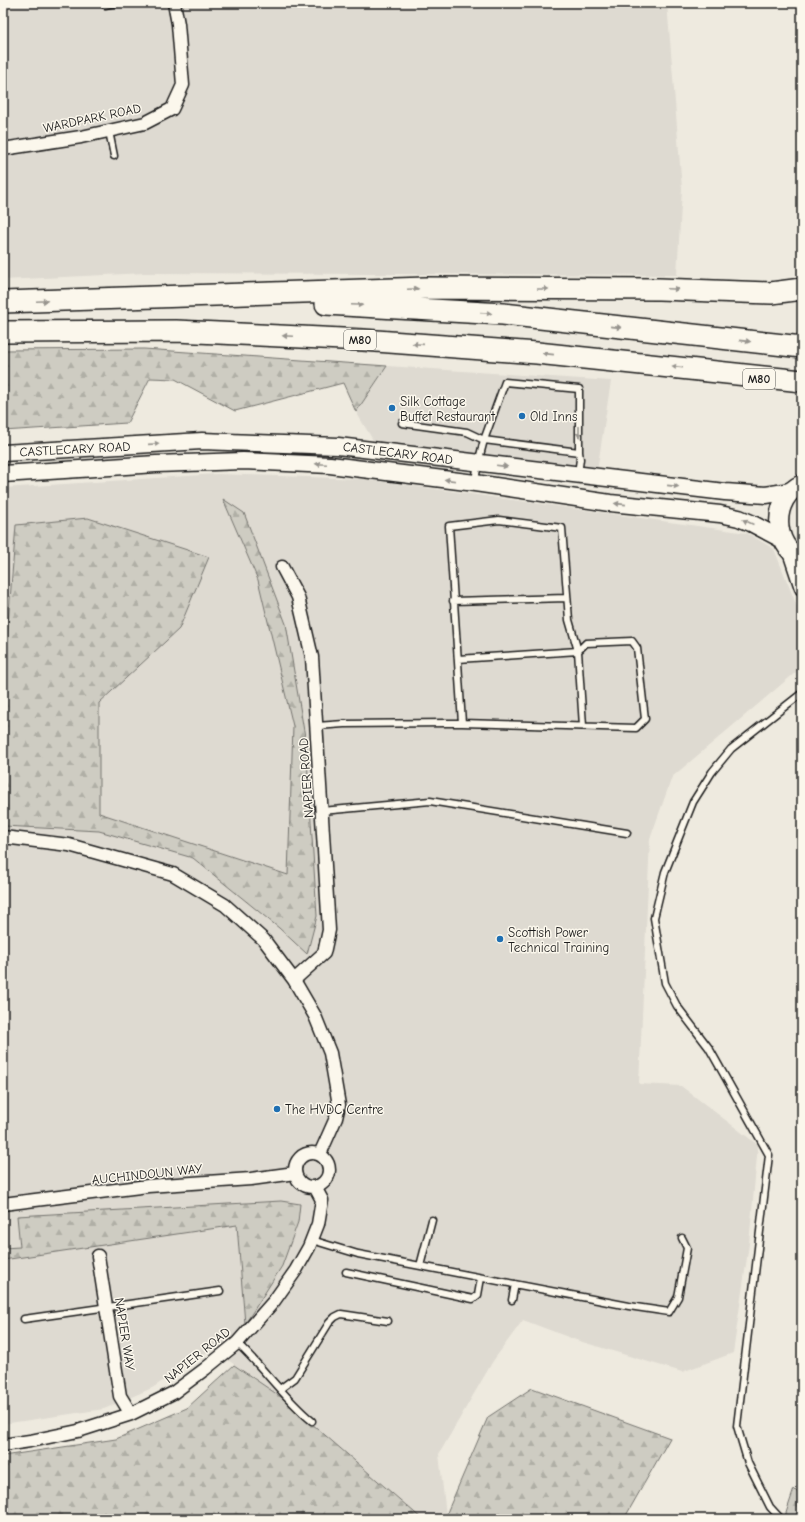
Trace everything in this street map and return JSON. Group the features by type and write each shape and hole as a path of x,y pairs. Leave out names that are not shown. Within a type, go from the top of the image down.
{"highway":[{"path":"3,302 426,288 659,289 772,293 802,289"},
{"path":"150,297 376,306 502,314 802,347"},
{"name":"M80","path":"3,332 176,331 363,340 537,353 802,380"},
{"name":"M80","path":"716,371 802,386"}],"main road":[{"name":"CASTLECARY ROAD","path":"3,453 202,441 249,442 338,446 749,494 766,495 799,485"},
{"name":"CASTLECARY ROAD","path":"3,474 156,464 243,461 271,461 330,465 475,483 610,503 720,514 751,523 792,551"},
{"path":"792,551 779,526 780,512 785,499 799,485"}],"street":[{"name":"WARDPARK ROAD","path":"3,148 81,137 145,123 172,109 184,85 178,24 174,3"},
{"path":"792,551 802,588"},
{"name":"NAPIER ROAD","path":"282,567 298,597 312,657 329,930 324,953 294,980"},
{"path":"3,837 69,845 173,874 225,905 264,940 294,980 315,1016 330,1053 339,1105 336,1118 320,1154"},
{"path":"309,1152 320,1154 328,1162 329,1173 324,1182 315,1187 304,1186 296,1178 295,1173 296,1162 304,1154 309,1152"},
{"name":"AUCHINDOUN WAY","path":"3,1204 148,1186 251,1179 295,1173"},
{"name":"NAPIER ROAD","path":"3,1444 30,1441 78,1431 131,1414 174,1393 237,1343 274,1301 296,1270 312,1240 318,1224 322,1200 315,1187"},
{"name":"NAPIER WAY","path":"98,1256 120,1396 131,1414"}],"lane":[{"path":"106,5 115,3"},
{"path":"109,130 114,156"},
{"path":"475,483 484,440 504,382 579,390 580,458 578,474"},
{"path":"402,423 467,432 484,440 579,452"},
{"path":"462,723 449,526 499,520 562,528 569,620 578,651 583,726"},
{"path":"453,601 567,598"},
{"path":"316,726 344,724 462,723 636,728 645,719 637,648 632,641 586,643 578,651 458,659"},
{"path":"781,1519 770,1507 748,1463 737,1426 769,1155 709,1048 677,1006 665,983 654,918 665,872 693,802 712,772 731,749 802,693"},
{"path":"322,811 430,801 627,833"},
{"path":"420,1266 432,1220"},
{"path":"312,1240 358,1254 629,1306 669,1312 678,1297 687,1248 682,1238"},
{"path":"346,1272 473,1299 478,1295 481,1278"},
{"path":"512,1300 515,1284"},
{"path":"24,1319 220,1291"},
{"path":"280,1389 295,1378 329,1323 335,1317 341,1314 388,1321"},
{"path":"237,1343 312,1421"}],"shaded area":[{"path":"3,3 667,3 682,189 677,275 145,273 3,280"},
{"path":"387,366 611,381 597,471 376,445 356,412"},
{"path":"217,474 365,479 747,533 774,549 802,619 802,667 672,777 650,839 639,1084 681,1086 758,1145 749,1244 733,1353 682,1372 576,1340 523,1320 493,1361 439,1454 446,1515 440,1519 422,1519 281,1397 212,1349 152,1388 104,1409 3,1424 3,488"}],"green space":[{"path":"144,349 387,366 356,412 343,383 235,411 175,379 150,378 127,423 3,431 3,350"},
{"path":"223,499 244,513 286,624 306,743 317,916 307,954 279,928 193,858 99,831 3,826 3,687 16,525 88,518 209,557 179,629 99,703 99,813 288,875 293,726 258,580"},
{"path":"281,1201 300,1204 298,1222 282,1266 245,1324 237,1225 3,1260 3,1248 20,1247 17,1216"},
{"path":"234,1365 281,1397 422,1519 3,1519 3,1456 116,1439 187,1408"},
{"path":"532,1388 670,1438 624,1519 440,1519 446,1515 488,1417"},
{"path":"794,1489 802,1497 802,1519 784,1519"}],"place":[{"name":"Silk Cottage Buffet Restaurant","path":"392,408"},
{"name":"Old Inns","path":"522,416"},
{"name":"Scottish Power Technical Training","path":"500,939"},
{"name":"The HVDC Centre","path":"277,1109"}]}
